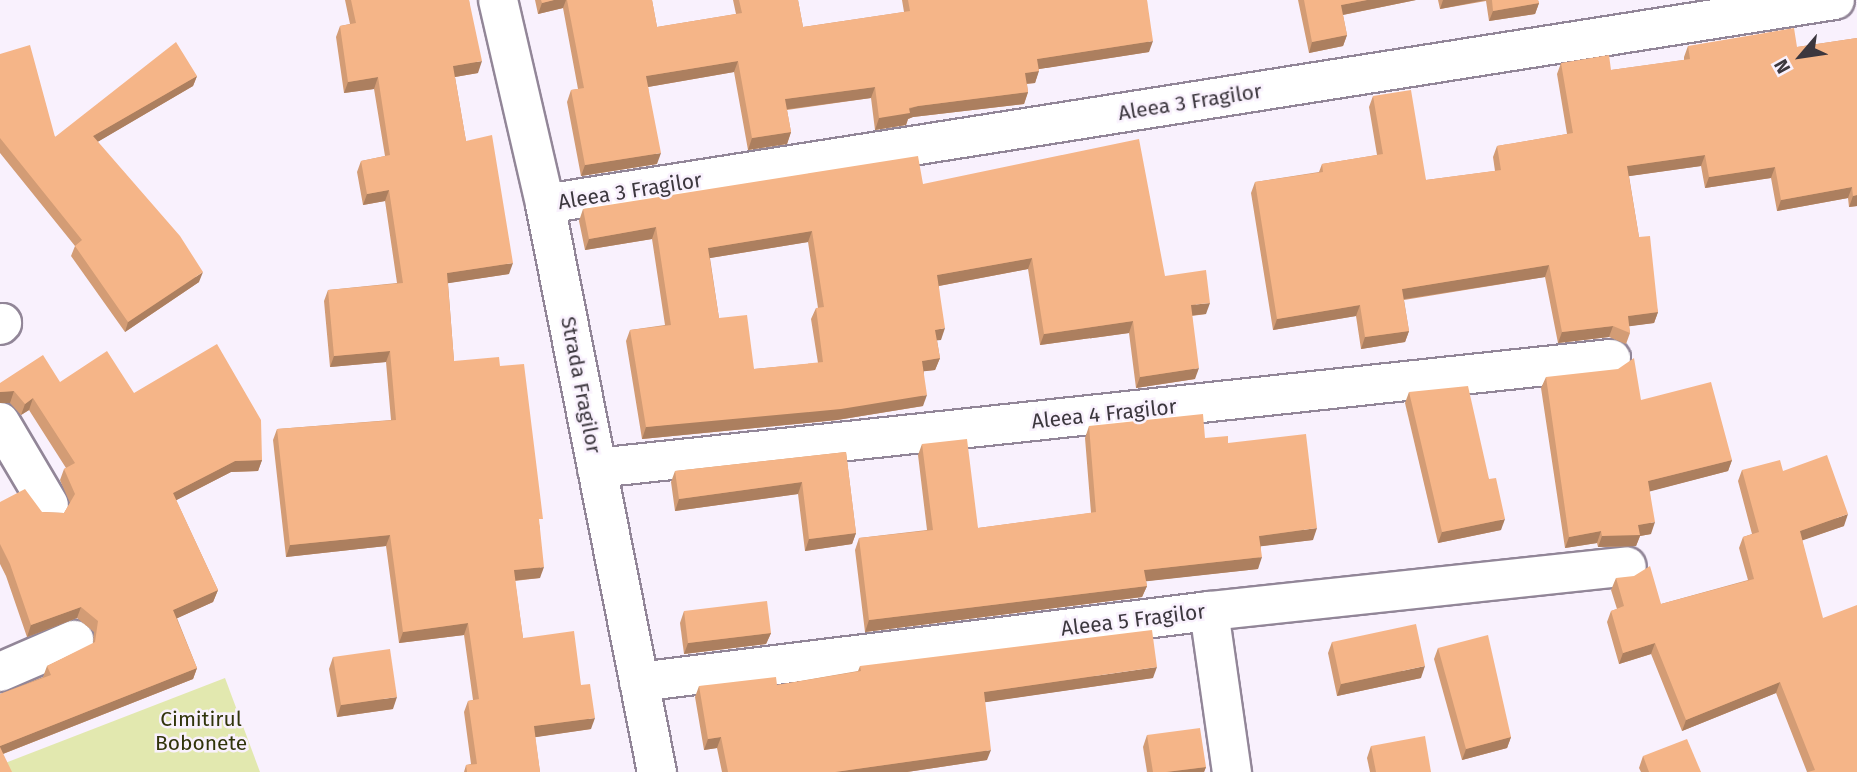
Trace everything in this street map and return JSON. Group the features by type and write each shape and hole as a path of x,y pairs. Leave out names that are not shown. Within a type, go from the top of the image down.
{"street":[{"name":"Strada Fragilor","path":"498,0 545,204 657,772"},
{"name":"Aleea 3 Fragilor","path":"545,204 1835,0"},
{"name":"Aleea 4 Fragilor","path":"597,468 1611,359"},
{"path":"5,440 49,505"},
{"name":"Aleea 5 Fragilor","path":"639,682 1209,611 1627,566"},
{"path":"1209,611 1232,772"},
{"path":"0,673 74,640"}],"green space":[{"name":"Cimitirul Bobonete","path":"225,678 260,772 0,772 0,765"}],"building":[{"path":"351,0 469,0 482,61 453,66 466,141 492,135 513,263 447,273 454,361 499,357 500,366 524,364 543,519 539,519 544,567 514,570 523,638 574,631 581,685 590,684 595,718 534,726 540,772 467,772 466,765 477,764 468,701 479,699 468,623 403,632 390,535 290,545 277,429 396,420 390,351 334,356 328,290 403,283 389,190 367,194 361,161 390,155 378,77 348,82 340,26 356,23"},
{"path":"567,0 652,0 657,27 742,13 739,0 798,0 803,27 910,11 908,0 1147,0 1153,41 1037,59 1039,71 1025,73 1028,92 918,106 909,108 910,113 879,118 875,87 785,99 791,132 752,138 738,61 646,76 661,153 585,165 571,90 584,88"},
{"path":"1304,0 1367,0 1341,5 1347,35 1312,42"},
{"path":"1492,0 1538,0 1539,3 1493,11"},
{"path":"1794,28 1797,47 1857,38 1857,195 1853,196 1852,187 1781,200 1775,167 1709,177 1705,155 1627,166 1639,237 1650,236 1658,312 1628,316 1630,333 1613,326 1562,332 1549,265 1402,289 1409,331 1365,337 1360,305 1277,319 1255,182 1323,172 1322,164 1383,154 1373,96 1411,90 1426,180 1501,170 1497,146 1573,133 1561,63 1609,55 1611,70 1690,59 1688,46"},
{"path":"176,42 197,76 93,136 180,236 203,272 128,322 75,246 82,240 0,138 0,54 30,45 55,137"},
{"path":"1139,139 1165,276 1206,270 1210,303 1191,305 1199,368 1140,377 1133,321 1044,334 1032,258 937,275 945,328 935,330 940,358 922,361 927,395 841,409 646,427 630,330 671,325 656,227 589,239 583,209 918,156 923,184","holes":["812,231 824,307 816,308 823,362 754,369 747,315 719,318 708,248"]},
{"path":"217,344 261,420 262,460 235,461 173,493 218,590 173,610 197,668 0,746 0,694 51,675 47,666 95,642 98,621 81,607 31,625 10,564 0,544 0,502 25,489 42,512 64,513 75,494 64,469 75,463 33,398 25,404 14,391 0,392 0,383 43,355 60,382 107,351 134,393"},
{"path":"1634,358 1641,400 1711,382 1732,460 1648,481 1655,522 1638,525 1640,535 1602,536 1601,531 1569,537 1546,377 1618,369"},
{"path":"1468,386 1489,479 1496,478 1505,519 1442,532 1409,392"},
{"path":"1203,414 1205,438 1228,436 1228,443 1306,434 1317,528 1259,536 1262,557 1144,570 1147,586 869,620 859,538 933,530 922,444 967,439 978,528 1096,512 1089,426"},
{"path":"846,452 856,533 809,539 802,482 679,499 675,471"},
{"path":"1827,455 1848,514 1800,531 1823,618 1857,605 1857,772 1808,772 1815,770 1780,682 1686,720 1655,643 1623,653 1611,611 1624,606 1616,578 1634,576 1650,566 1661,604 1754,579 1743,537 1759,532 1742,470 1780,460 1783,471"},
{"path":"767,601 771,633 688,643 684,611"},
{"path":"1416,624 1425,666 1341,684 1332,642"},
{"path":"1152,630 1157,667 984,692 991,750 835,772 728,772 721,737 708,739 699,686 776,677 777,685 861,671 860,666"},
{"path":"1488,635 1511,737 1466,749 1438,648"},
{"path":"390,649 397,697 341,705 333,657"},
{"path":"1200,728 1206,767 1153,772 1147,735"},
{"path":"1425,736 1431,772 1376,772 1371,746"},
{"path":"1687,739 1701,772 1649,772 1643,756"},
{"path":"0,747 12,772 0,772"}]}
